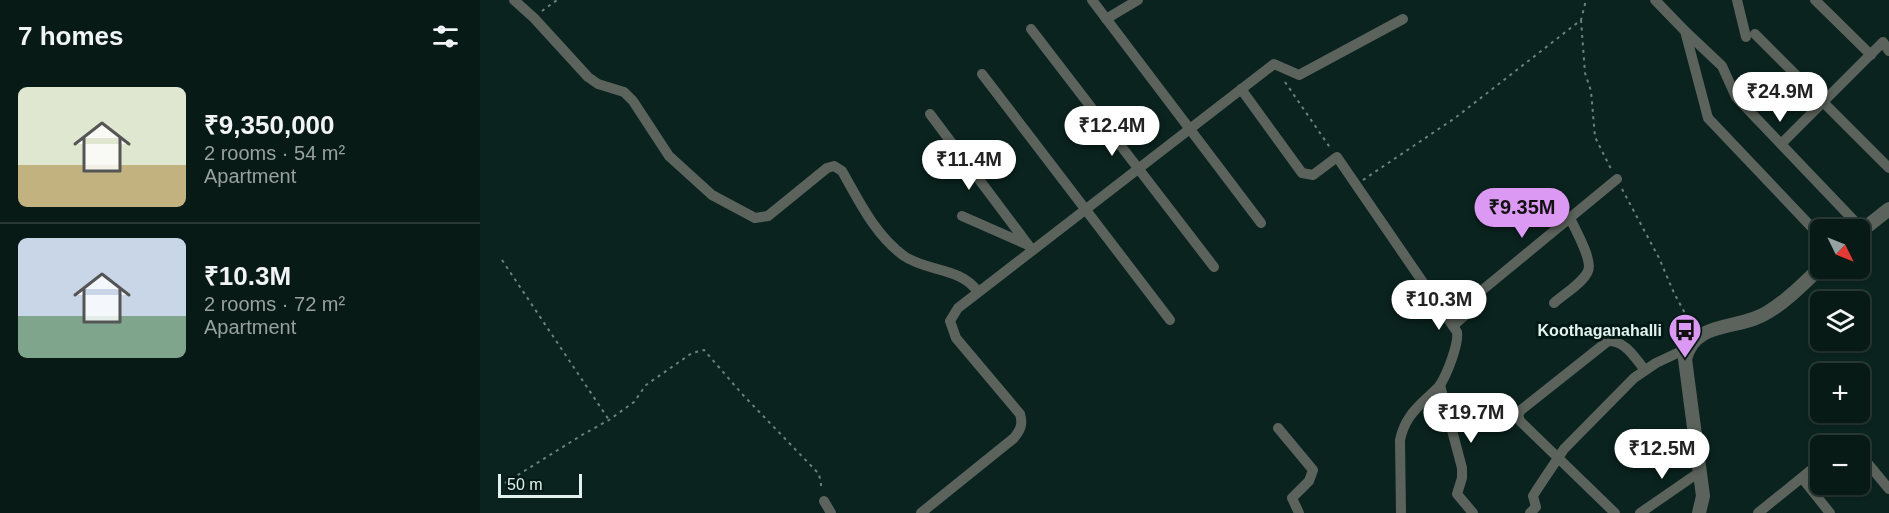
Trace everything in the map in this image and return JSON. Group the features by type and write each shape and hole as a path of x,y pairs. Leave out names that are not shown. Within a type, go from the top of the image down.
{"street":[{"path":"514,0 534,18 588,77 598,84 624,92 633,101 669,156 712,195 755,218 768,216 826,168 834,166 842,171 873,226 905,257 957,275 973,284 978,292"},
{"path":"1092,0 1261,223"},
{"path":"1106,19 1138,0"},
{"path":"1655,0 1722,66 1736,97 1851,219"},
{"path":"1737,0 1751,36 1823,102 1889,168"},
{"path":"1815,0 1871,55"},
{"path":"921,513 1014,438 1023,422 1020,414 956,338 950,321 958,308 1030,248 1085,209 1274,64 1299,75 1403,19"},
{"path":"1032,29 1214,267"},
{"path":"1685,31 1708,118 1810,225"},
{"path":"1782,144 1883,42 1889,51"},
{"path":"982,74 1170,320"},
{"path":"1241,90 1302,173 1313,175 1337,157 1453,326 1458,339 1440,385 1412,412 1402,430 1400,440 1401,513"},
{"path":"930,114 1030,248"},
{"path":"1453,326 1474,308 1479,292 1617,179"},
{"path":"1870,224 1889,209"},
{"path":"962,216 1030,248"},
{"path":"1554,303 1588,270 1589,261 1570,218"},
{"path":"1699,513 1703,496 1685,359 1688,348 1697,336 1766,314 1784,302 1810,277"},
{"path":"1615,513 1520,421 1518,415 1521,410 1608,341 1616,341 1624,345 1645,370"},
{"path":"1530,513 1536,507 1533,496 1559,458 1634,378 1688,348"},
{"path":"1440,385 1462,468 1462,478 1457,494 1473,513"},
{"path":"1278,428 1313,470 1309,481 1292,498 1299,513"},
{"path":"1870,466 1889,489"},
{"path":"1640,513 1701,471"},
{"path":"1758,513 1810,471"},
{"path":"1802,478 1830,513"},
{"path":"824,501 831,513"}],"path":[{"path":"534,18 557,0"},
{"path":"1356,185 1455,118 1581,21 1586,0"},
{"path":"1274,64 1337,157"},
{"path":"502,260 609,420"},
{"path":"505,483 609,420 634,402 646,385 692,353 704,350 743,395 819,474 824,501"}],"place":[{"name":"Koothaganahalli","path":"1685,359"}]}
